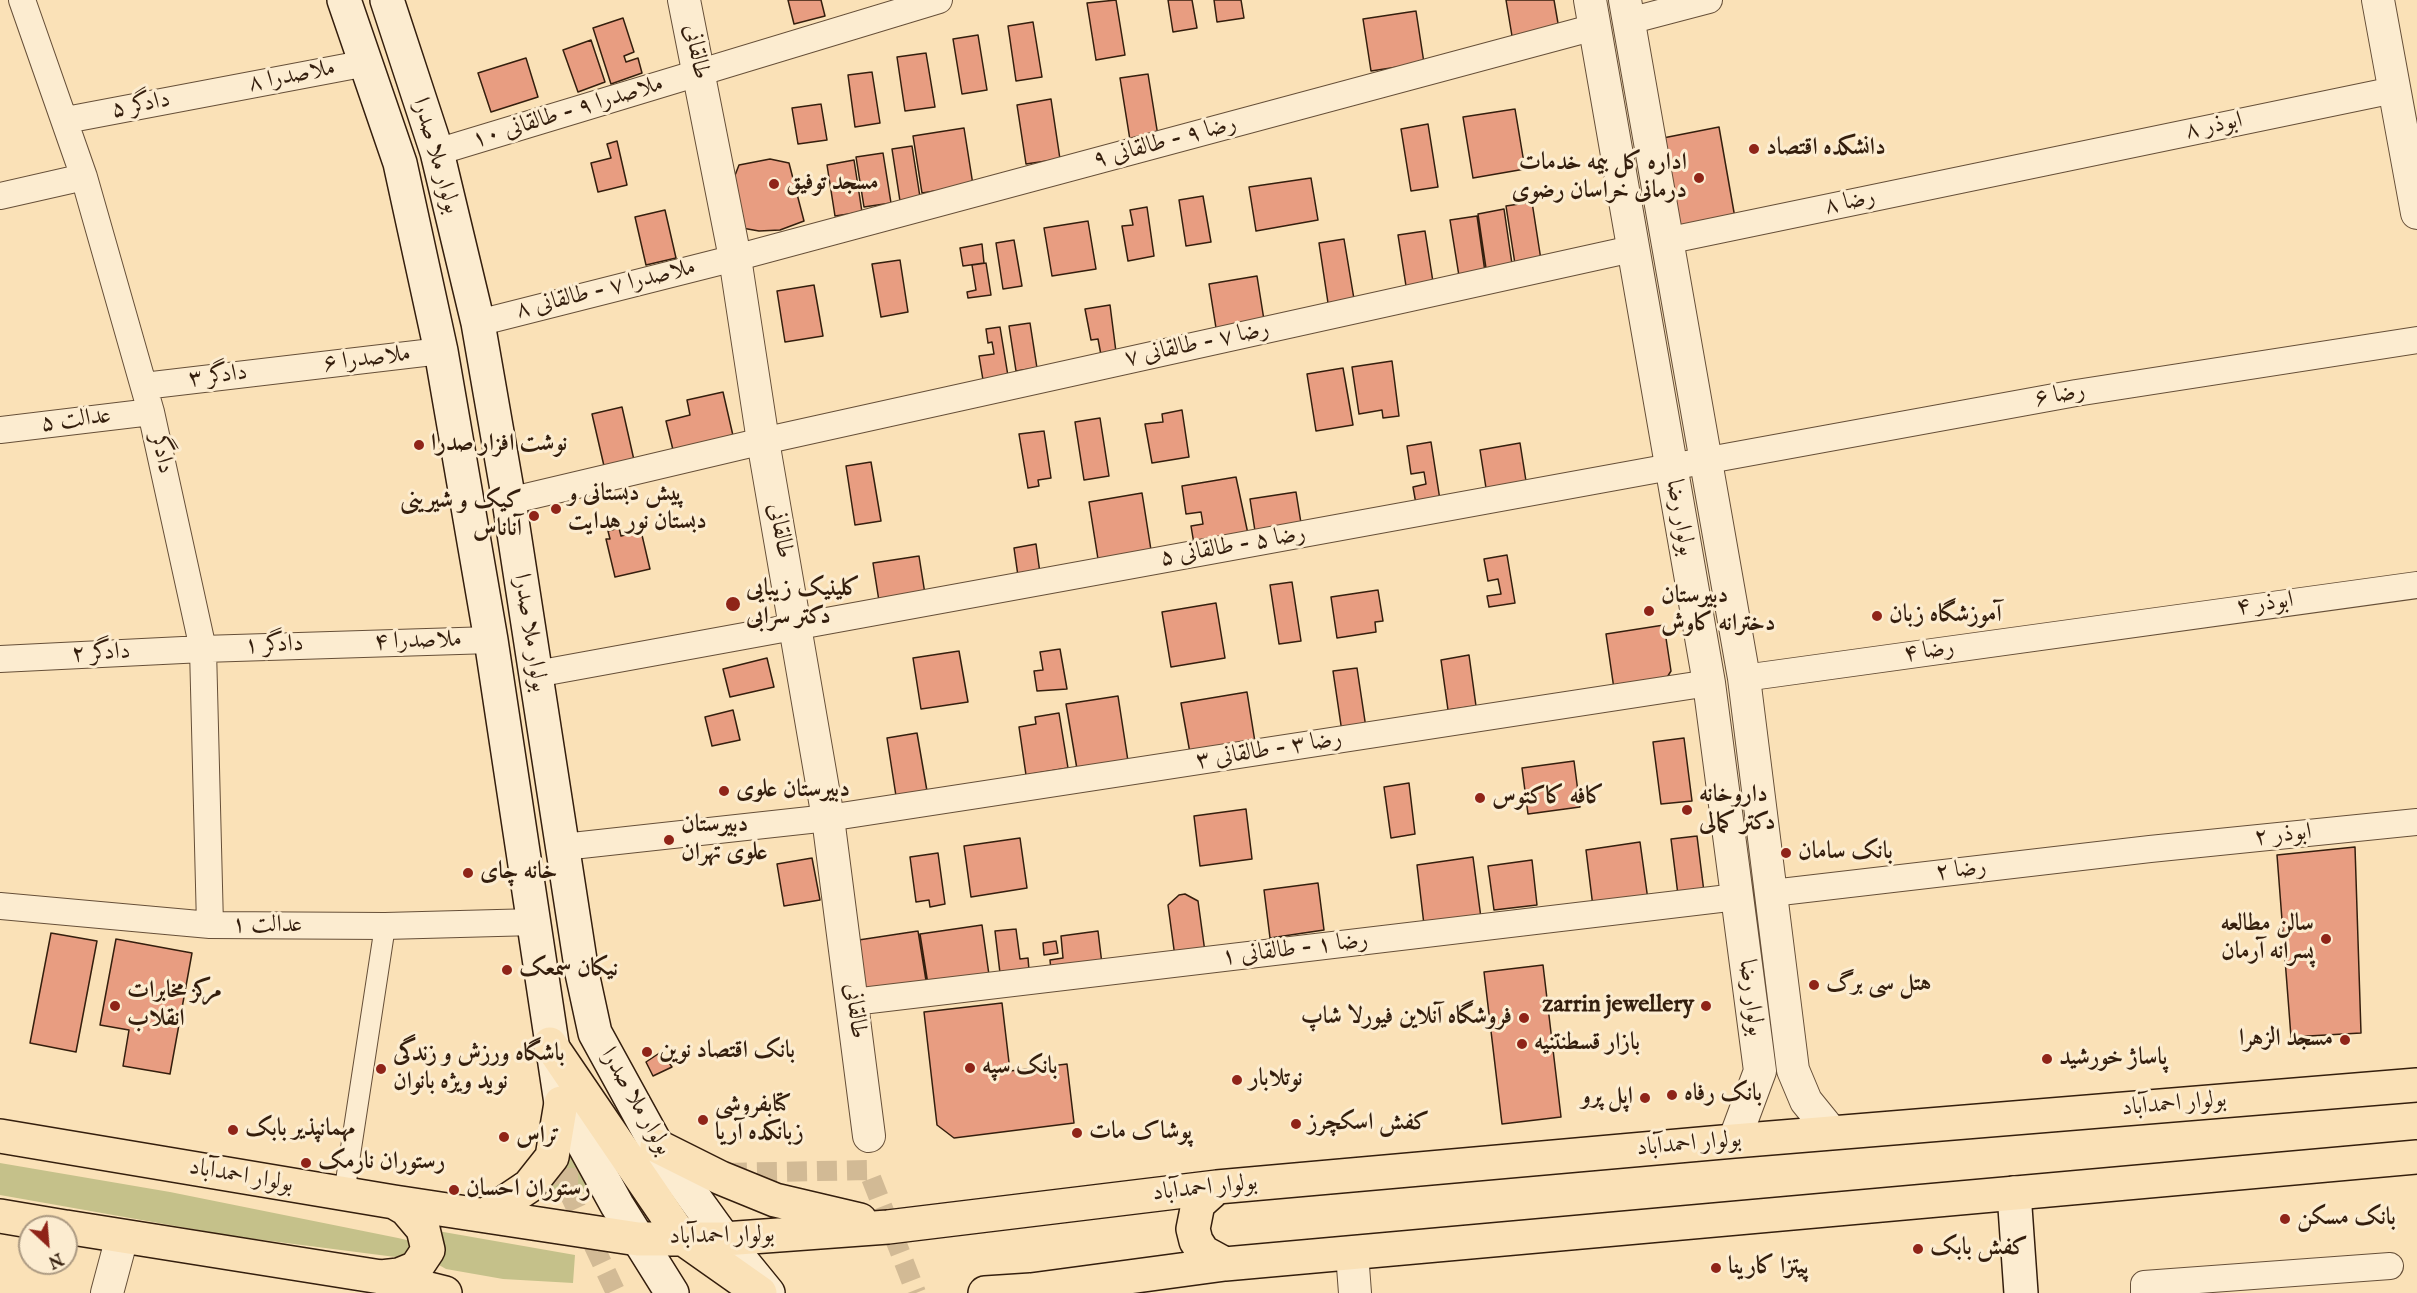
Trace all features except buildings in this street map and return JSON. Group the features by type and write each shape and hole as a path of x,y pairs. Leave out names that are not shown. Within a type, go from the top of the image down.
{"main road":[{"name":"بولوار ملا صدرا","path":"344,0 400,163 441,351 491,640 550,1044 561,1103 638,1239 672,1293"},
{"name":"بولوار ملا صدرا","path":"387,0 437,152 478,322 582,973 595,1032 657,1146 724,1239 768,1293"},
{"path":"550,1044 560,1050 581,1049 595,1032"},
{"path":"550,1044 682,1238 760,1293"},
{"name":"بولوار احمدآباد","path":"0,1136 344,1194 638,1239 724,1239 888,1227 1217,1187 1734,1141 2417,1085"},
{"path":"486,1215 529,1186 552,1156 561,1103"},
{"path":"657,1146 721,1178 775,1200 888,1227"},
{"path":"985,1293 1028,1291 1225,1264 2417,1157"},
{"path":"1217,1187 1198,1204 1193,1228 1196,1241 1203,1252 1225,1264"},
{"path":"2014,1193 2021,1293"},
{"path":"381,1277 399,1275 416,1268 428,1250 423,1229 406,1209 394,1202"},
{"path":"0,1216 18,1219"},
{"path":"78,1229 381,1277 445,1293"}],"street":[{"name":"دادگر","path":"22,0 66,120 144,386 203,649 210,925"},
{"name":"طالقانی","path":"684,0 735,258 763,441 828,818 869,1136"},
{"name":"ملاصدرا ۹ - طالقانی ۱۰","path":"437,152 939,0"},
{"path":"1592,14 1709,0"},
{"path":"2378,0 2406,87 2417,213"},
{"name":"بولوار رضا","path":"1627,10 1704,461 1744,678 1793,1070 1806,1101 1832,1133"},
{"name":"بولوار رضا","path":"1592,14 1709,683 1760,1071 1734,1141"},
{"name":"رضا ۹ - طالقانی ۹","path":"735,258 1592,14"},
{"name":"ملاصدرا ۸","path":"216,92 367,63"},
{"name":"ابوذر ۸","path":"2034,164 2406,87"},
{"name":"دادگر ۵","path":"66,120 216,92"},
{"name":"رضا ۸","path":"1666,241 2034,164"},
{"path":"0,196 84,177"},
{"name":"رضا ۷ - طالقانی ۷","path":"508,501 763,441 1632,249"},
{"name":"ملاصدرا ۷ - طالقانی ۸","path":"478,322 735,258"},
{"name":"رضا ۶","path":"1670,467 2076,393 2417,340"},
{"name":"ملاصدرا ۶","path":"292,368 441,351"},
{"name":"دادگر ۳","path":"144,386 292,368"},
{"name":"عدالت ۵","path":"0,430 151,412"},
{"name":"رضا ۵ - طالقانی ۵","path":"536,674 1670,467"},
{"name":"ابوذر ۴","path":"2114,626 2417,585"},
{"name":"رضا ۴","path":"1744,678 2114,626"},
{"name":"ملاصدرا ۴","path":"346,644 491,640"},
{"name":"دادگر ۱","path":"203,649 346,644"},
{"name":"دادگر ۲","path":"0,659 203,649"},
{"name":"رضا ۳ - طالقانی ۳","path":"563,847 828,818 1709,683"},
{"name":"ابوذر ۲","path":"2150,849 2417,822"},
{"name":"رضا ۲","path":"1772,893 2150,849"},
{"name":"رضا ۱ - طالقانی ۱","path":"853,1002 1737,897"},
{"name":"عدالت ۱","path":"0,906 210,925 385,926 534,922"},
{"path":"344,1194 385,926"},
{"path":"1760,1071 1764,1078 1772,1083 1781,1083 1789,1078 1793,1070"},
{"path":"107,1293 122,1237"},
{"path":"1352,1253 1354,1293"},
{"path":"2144,1289 2390,1266"}],"shaded area":[{"path":"569,1150 593,1194 549,1191"},
{"path":"0,1163 170,1192 398,1238 411,1241 415,1252 403,1258 232,1236 0,1195"},
{"path":"432,1230 575,1255 573,1283 503,1279 446,1269 439,1265 443,1258 442,1246"}],"tunnel":[{"path":"727,1173 868,1170 916,1293"},
{"path":"608,1177 562,1178 616,1293"}],"place":[{"name":"دانشکده اقتصاد","path":"1754,149"},
{"name":"اداره کل بیمه خدمات درمانی خراسان رضوی","path":"1699,178"},
{"name":"مسجد توفیق","path":"774,184"},
{"name":"نوشت افزار صدرا","path":"419,445"},
{"name":"پیش دبستانی و دبستان نور هدایت","path":"556,509"},
{"name":"کیک و شیرینی آناناس","path":"534,516"},
{"name":"کلینیک زیبایی دکتر سرابی","path":"733,604"},
{"name":"دبیرستان دخترانه کاوش","path":"1649,611"},
{"name":"آموزشگاه زبان","path":"1877,616"},
{"name":"دبیرستان علوی","path":"724,791"},
{"name":"کافه کاکتوس","path":"1480,798"},
{"name":"داروخانه دکتر کمالی","path":"1687,810"},
{"name":"دبیرستان علوی تهران","path":"669,840"},
{"name":"بانک سامان","path":"1786,853"},
{"name":"خانه چای","path":"468,873"},
{"name":"سالن مطالعه پسرانه آرمان","path":"2326,939"},
{"name":"نیکان سمعک","path":"507,970"},
{"name":"هتل سی برگ","path":"1814,985"},
{"name":"مرکز مخابرات انقلاب","path":"115,1006"},
{"name":"zarrin jewellery","path":"1706,1006"},
{"name":"فروشگاه آنلاین فیورلا شاپ","path":"1524,1018"},
{"name":"مسجد الزهرا","path":"2345,1040"},
{"name":"بازار قسطنتنیه","path":"1522,1044"},
{"name":"بانک اقتصاد نوین","path":"647,1052"},
{"name":"پاساژ خورشید","path":"2047,1059"},
{"name":"بانک سپه","path":"970,1068"},
{"name":"باشگاه ورزش و زندگی نوید ویژه بانوان","path":"381,1069"},
{"name":"نوتلابار","path":"1237,1080"},
{"name":"بانک رفاه","path":"1672,1095"},
{"name":"اپل پرو","path":"1645,1098"},
{"name":"کتابفروشی زبانکده آریا","path":"703,1120"},
{"name":"کفش اسکچرز","path":"1296,1124"},
{"name":"مهمانپذیر بابک","path":"233,1130"},
{"name":"پوشاک مات","path":"1077,1133"},
{"name":"تراس","path":"504,1137"},
{"name":"رستوران نارمک","path":"306,1163"},
{"name":"رستوران احسان","path":"454,1190"},
{"name":"بانک مسکن","path":"2285,1219"},
{"name":"کفش بابک","path":"1918,1249"},
{"name":"پیتزا کارینا","path":"1716,1268"}]}
